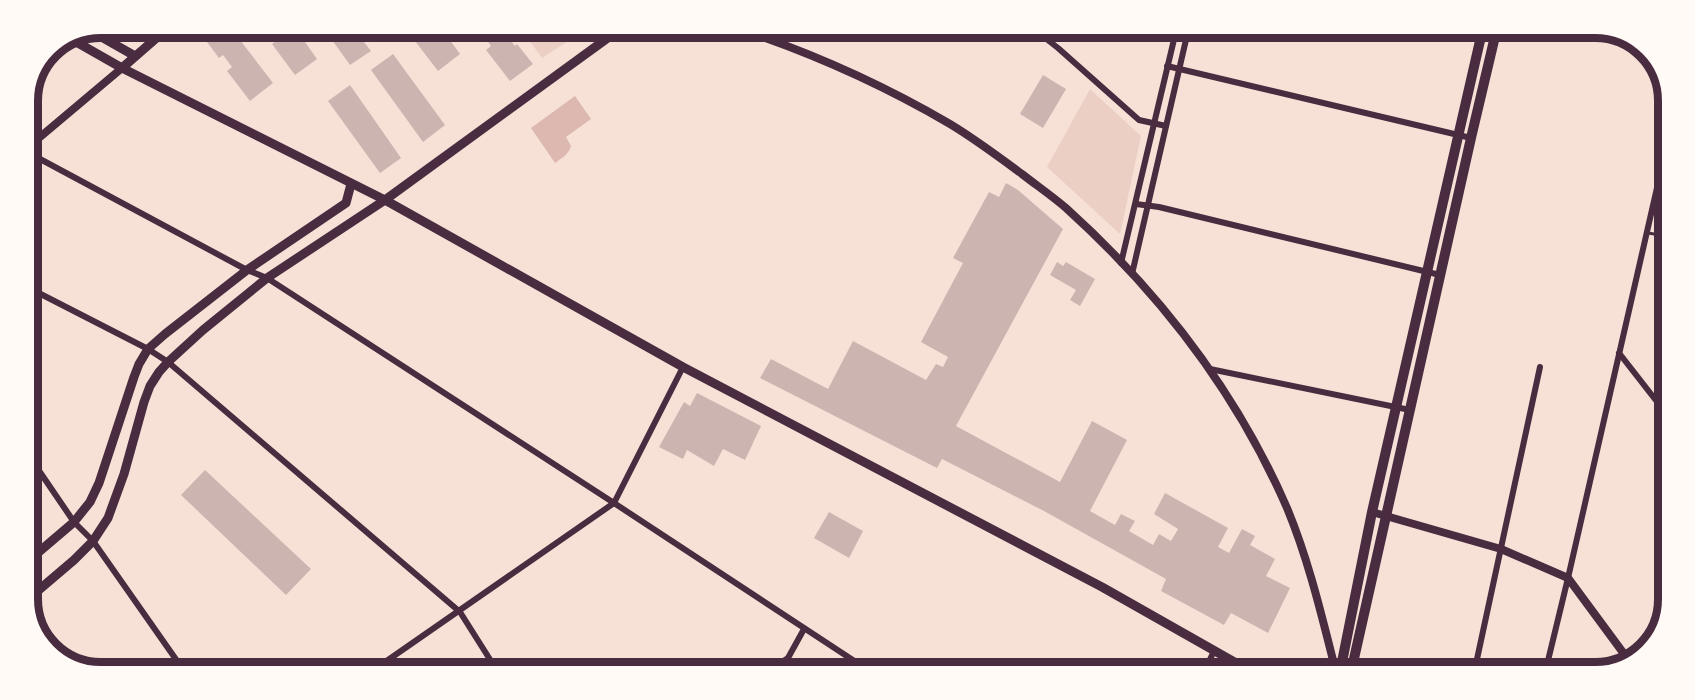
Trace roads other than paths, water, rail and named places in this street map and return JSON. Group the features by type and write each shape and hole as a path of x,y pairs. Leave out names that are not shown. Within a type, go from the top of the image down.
{"main road":[{"path":"103,38 135,56"},
{"path":"122,68 156,38"},
{"path":"38,591 93,541 108,518 124,474 150,386 168,362 267,278 385,200 608,38"},
{"path":"1340,662 1372,512 1481,38"},
{"path":"1353,662 1495,38"},
{"path":"76,42 122,68 385,200 682,367 1091,581 1234,662"},
{"path":"38,553 74,522 90,502 99,483 134,377 148,349 247,270 346,203 351,184"}],"street":[{"path":"765,38 859,77 952,125 1065,207 1132,274 1171,318 1210,369 1226,392 1264,462 1287,509 1315,588 1335,662"},
{"path":"1045,38 1139,120 1166,126"},
{"path":"1121,263 1174,38"},
{"path":"1132,274 1186,38"},
{"path":"1167,66 1471,138"},
{"path":"38,141 122,68"},
{"path":"38,156 247,270 267,278 856,662"},
{"path":"1548,662 1657,188"},
{"path":"1136,204 1159,207 1440,275"},
{"path":"38,293 148,349 168,362 460,612 492,662"},
{"path":"1619,353 1658,403"},
{"path":"385,662 614,503 682,367"},
{"path":"1476,662 1540,368"},
{"path":"1210,369 1410,410"},
{"path":"38,469 74,522 93,541 178,662"},
{"path":"1372,512 1501,549 1568,578 1625,655"},
{"path":"782,662 788,658 804,629"},
{"path":"1209,662 1214,651"}],"lane":[{"path":"1647,233 1657,235"}]}
